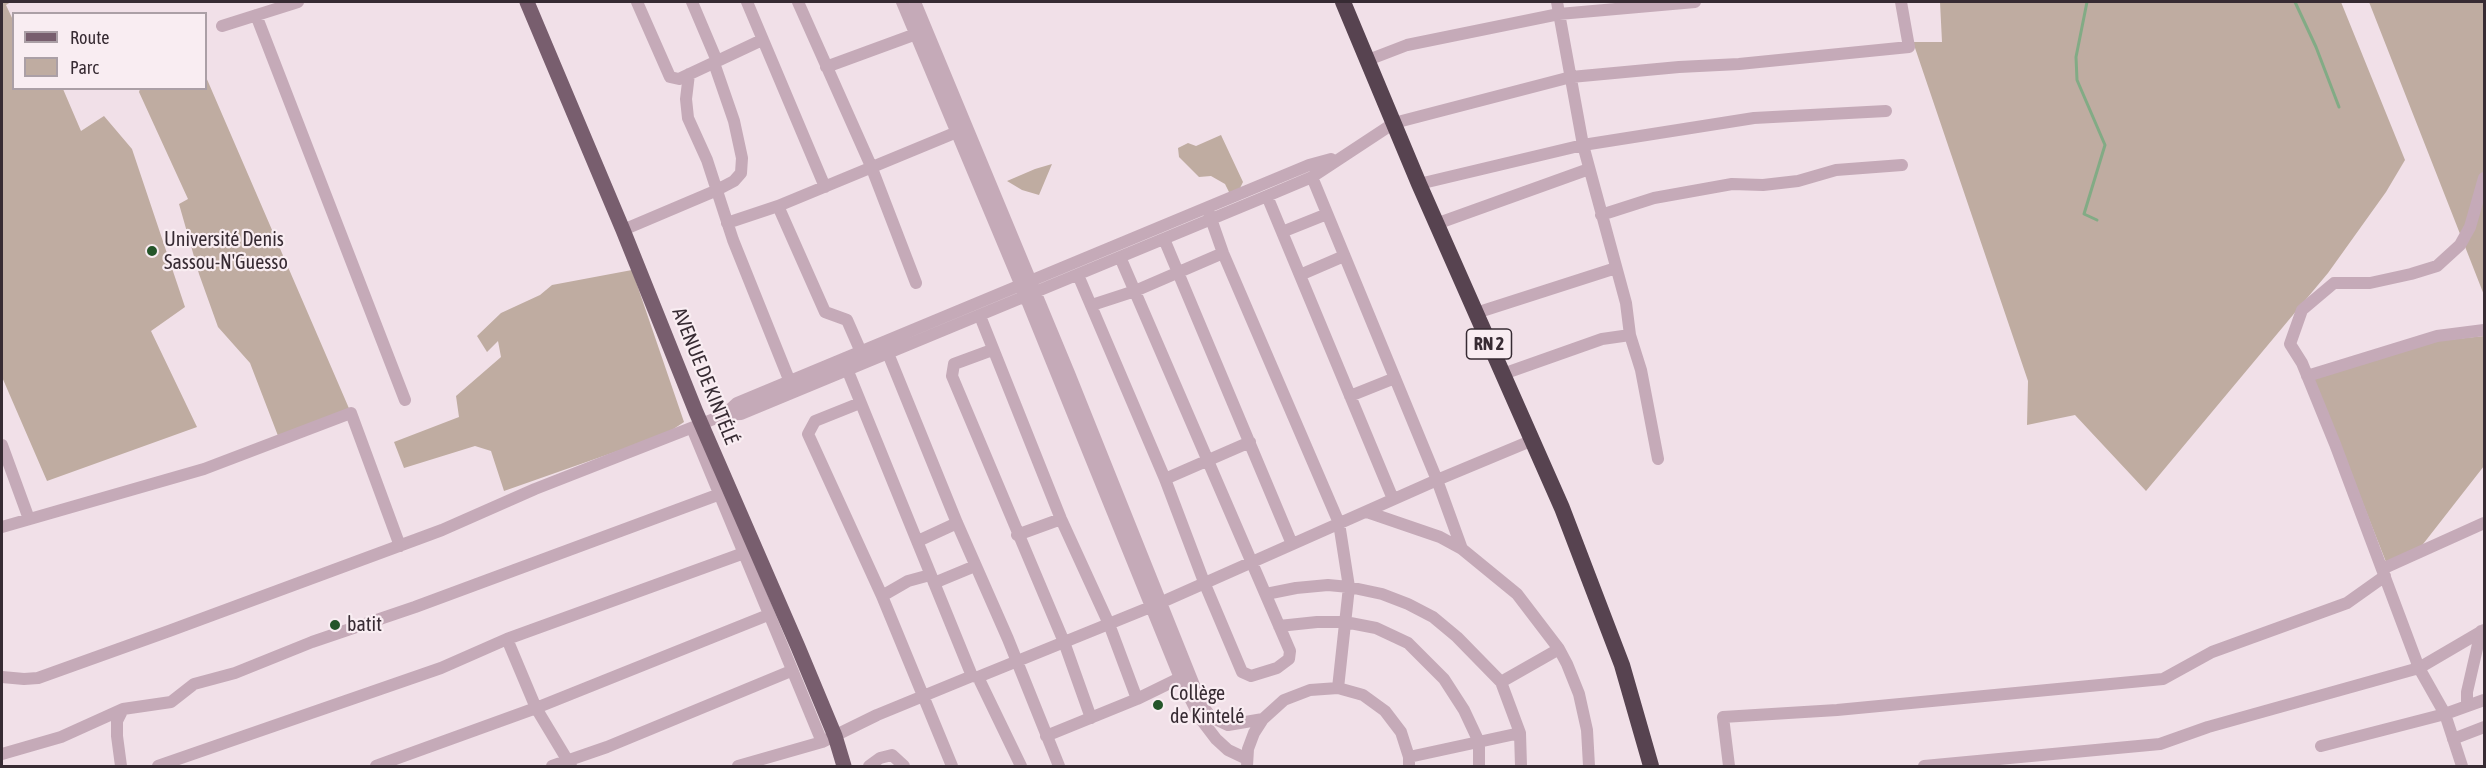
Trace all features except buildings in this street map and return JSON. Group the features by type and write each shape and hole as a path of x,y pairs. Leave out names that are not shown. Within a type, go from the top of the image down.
{"highway":[{"name":"RN 2","path":"1343,2 1436,224 1533,440 1575,541 1622,665 1651,766"}],"main road":[{"name":"AVENUE DE KINTÉLÉ","path":"527,2 624,230 697,426 829,739 844,766"}],"street":[{"path":"222,26 298,2"},
{"path":"637,2 670,76 680,79 762,40"},
{"path":"624,230 715,191 734,181 741,173 742,158 734,120 692,2"},
{"path":"747,2 825,187"},
{"path":"798,2 871,166 916,283"},
{"path":"903,2 957,132 1029,289"},
{"path":"915,2 1157,604 1202,705 1211,717 1228,725 1263,719"},
{"path":"1368,60 1407,45 1558,8 1695,2"},
{"path":"2,676 24,680 38,678 442,530 535,489 724,415 741,414 847,369 886,348 1209,214 1267,196 1312,177 1394,123 1571,77 1739,64 1909,47 1901,2"},
{"path":"1558,8 1583,145 1600,215 1626,303 1629,335 1641,370 1658,459"},
{"path":"256,15 405,400"},
{"path":"826,68 916,34"},
{"path":"689,74 686,99 688,118 790,382"},
{"path":"1419,184 1583,145 1754,118 1886,111"},
{"path":"727,223 778,206 957,132"},
{"path":"724,415 737,403 861,352 886,348 980,316 1029,289 1078,275 1164,239 1209,214 1309,165 1341,156"},
{"path":"1600,215 1654,198 1732,184 1763,185 1798,182 1836,170 1902,165"},
{"path":"1436,224 1589,169"},
{"path":"1312,177 1437,480 1462,549"},
{"path":"2462,766 2445,714 2419,668 2307,376 2290,344 2302,310 2334,283 2370,283 2437,266 2460,245 2470,227 2484,178"},
{"path":"1267,196 1393,499"},
{"path":"778,206 825,312 847,320 861,352"},
{"path":"1209,214 1223,253 1339,523 1349,587 1338,688"},
{"path":"1282,232 1327,214"},
{"path":"1164,239 1292,544"},
{"path":"1092,305 1135,291 1223,253"},
{"path":"1300,275 1344,256"},
{"path":"1078,275 1165,479 1204,582 1242,672 1251,676 1276,668 1289,659 1290,651 1120,257"},
{"path":"1476,314 1616,268"},
{"path":"980,316 1061,519 1109,624 1137,699"},
{"path":"2307,376 2437,336 2484,330"},
{"path":"1503,374 1602,339 1629,335"},
{"path":"886,348 1059,766"},
{"path":"992,350 954,364 952,376 1064,642 1091,718"},
{"path":"847,369 932,579 975,677 1021,766"},
{"path":"1350,396 1395,378"},
{"path":"860,403 815,421 808,434 882,596 952,766"},
{"path":"2,527 204,469 351,413 400,546"},
{"path":"697,426 720,494 791,671 829,739"},
{"path":"738,766 829,739 877,715 1157,604 1393,499 1533,440"},
{"path":"1165,479 1250,442"},
{"path":"2,445 29,519"},
{"path":"2,754 61,737 123,709 171,702 194,684 235,673 312,642 415,607 720,494"},
{"path":"1367,512 1422,529 1462,549 1517,594 1559,649 1579,694 1587,730 1589,766"},
{"path":"1017,535 1061,519"},
{"path":"918,541 957,523"},
{"path":"1729,766 1723,717 1837,710 2163,679 2212,652 2347,603 2383,573 2484,523"},
{"path":"158,766 441,668 507,639 744,553"},
{"path":"882,596 908,581 932,579 975,566"},
{"path":"1266,594 1328,585 1349,587 1382,594 1408,604 1433,618 1457,638 1501,682 1520,733 1521,766"},
{"path":"1157,604 1180,678 1200,718 1216,739 1247,763 1254,733 1263,719 1284,700 1310,690 1338,688 1364,696 1385,711 1401,732 1409,762 1520,733"},
{"path":"376,766 536,708 768,615"},
{"path":"1279,626 1345,622 1376,628 1408,643 1431,663 1464,710 1479,742 1479,766"},
{"path":"1924,766 2160,744 2208,727 2419,668 2483,631"},
{"path":"2467,706 2467,692 2483,631"},
{"path":"507,639 536,708 570,764"},
{"path":"1501,682 1559,649"},
{"path":"552,766 570,764 791,671"},
{"path":"1046,736 1137,699 1180,678"},
{"path":"2321,746 2445,714 2484,700"},
{"path":"121,766 117,721 123,709"},
{"path":"2453,739 2484,727"},
{"path":"869,766 880,758 892,755 904,766"}],"green space":[{"path":"2,2 11,2 6,5 12,18 12,90 63,90 81,131 104,116 132,149 185,307 151,331 197,427 47,481 2,377"},
{"path":"1940,2 2341,2 2405,160 2386,192 2328,273 2146,491 2075,415 2027,425 2028,381 1913,42 1942,42"},
{"path":"2369,2 2484,2 2484,295"},
{"path":"207,79 351,413 280,441 250,363 218,327 199,274 179,204 188,199 140,90 207,90"},
{"path":"1221,135 1243,182 1237,194 1230,194 1225,184 1211,176 1199,177 1179,157 1178,148 1188,143 1196,146"},
{"path":"1052,164 1039,195 1022,190 1007,181 1035,169"},
{"path":"632,270 684,422 666,434 504,491 491,451 475,446 404,468 394,442 459,417 456,396 501,357 498,341 487,352 477,336 501,313 540,295 552,285"},
{"path":"2484,336 2484,466 2420,548 2386,562 2314,379 2437,341"}],"waterway":[{"path":"2087,2 2076,57 2077,80 2105,145 2084,214 2097,220"},
{"path":"2295,2 2316,47 2339,107"}],"place":[{"name":"Université Denis Sassou-N'Guesso","path":"152,251"},
{"name":"batit","path":"335,625"},
{"name":"Collège de Kintelé","path":"1158,705"}]}
